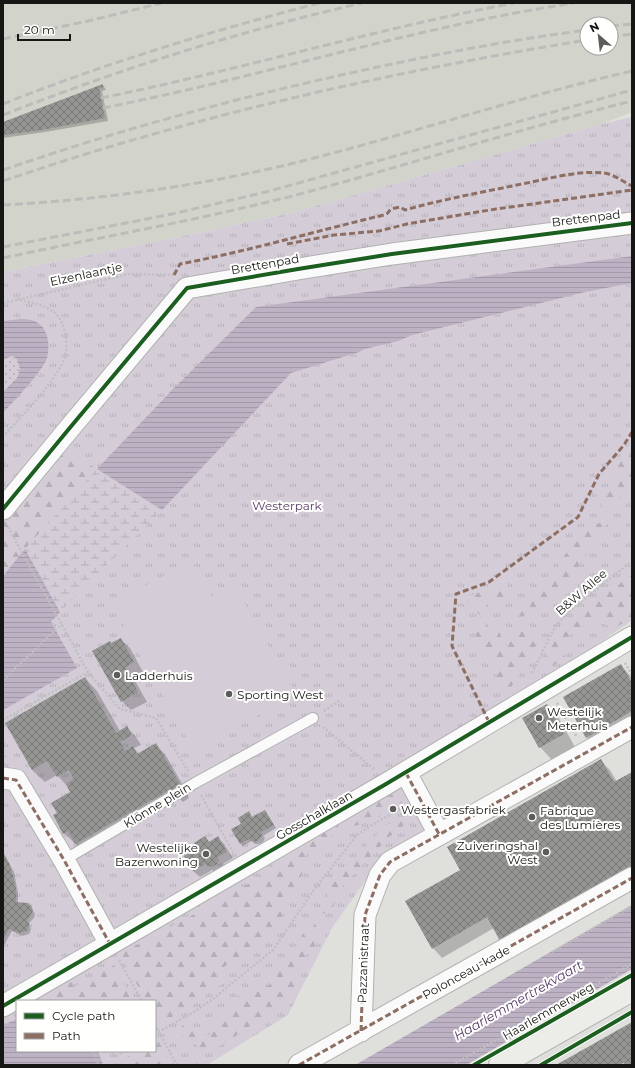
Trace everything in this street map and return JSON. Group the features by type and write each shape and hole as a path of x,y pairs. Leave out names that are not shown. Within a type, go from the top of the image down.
{"main road":[{"name":"Haarlemmerweg","path":"500,1065 632,990"}],"street":[{"name":"Brettenpad","path":"5,517 68,430 187,288 392,254 632,223"},
{"name":"Gosschalklaan","path":"3,1006 406,773 539,684 632,637"},
{"name":"Pazzanistraat","path":"361,1031 365,915 380,876 390,862 632,727"},
{"path":"406,773 439,834"},
{"path":"3,778 16,780 64,860 110,944"},
{"name":"Polonceau-kade","path":"300,1065 632,878"}],"lane":[{"path":"194,783 313,718"},
{"name":"Klönne plein","path":"64,860 194,783"}],"path":[{"path":"3,437 48,385 63,362 67,349 62,323 56,315 36,304 17,299"},
{"path":"3,680 62,624"},
{"path":"3,720 88,672"},
{"path":"539,684 586,753"},
{"path":"340,700 313,718 372,766 386,784"},
{"path":"194,783 242,868"},
{"path":"156,1034 194,1012 274,949 313,891 357,835 419,797"},
{"path":"552,952 632,906"},
{"path":"110,944 141,1000"},
{"path":"452,1065 632,964"},
{"path":"156,1027 177,1065"},
{"path":"93,1052 98,1065"},
{"path":"112,1052 115,1057 123,1052"}],"shaded area":[{"path":"3,3 632,3 632,112 602,124 296,212 3,272"}],"green space":[{"name":"Westerpark","path":"632,117 632,620 508,707 397,770 429,830 382,857 332,928 288,1015 207,1065 3,1065 3,272 296,212 602,124"},
{"path":"3,340 30,361 3,401"},
{"path":"632,439 632,490 622,493 603,514 600,502"},
{"path":"60,448 97,469 25,549 3,576 3,521"},
{"path":"97,469 162,510 60,612 25,549"},
{"path":"608,521 563,590 524,616 504,614 536,598 584,527"},
{"path":"191,560 212,597 234,585 296,694 194,751 112,605"},
{"path":"510,572 504,603 486,599 485,630 499,631 505,647 519,631 539,637 515,684 504,689 472,627 481,616 463,598 492,588"},
{"path":"632,575 632,616 614,629 595,619 559,642 565,658 537,676 552,644 570,619"},
{"path":"408,785 415,795 368,822 341,830 325,840 323,850 307,853 299,884 272,934 218,971 222,984 161,1024 156,1016 156,1000 146,1000 119,954 175,925 282,865 286,854"},
{"path":"413,818 389,837 339,890 332,910 323,914 330,887 385,825"},
{"path":"318,922 324,927 314,946 299,962 296,989 272,1012 208,1053 175,1031 187,1023 208,1036 241,992 258,982 269,986 306,930 313,934 313,927"},
{"path":"114,965 133,1000 27,1000 68,977 74,987"},
{"path":"156,1040 172,1065 113,1065 135,1052 156,1052"}],"water":[{"path":"632,256 632,283 585,292 412,335 398,341 365,349 291,373 162,510 97,469 173,389 256,307"},
{"path":"21,319 35,321 41,325 48,341 48,355 40,371 3,413 3,392 17,378 20,369 17,359 13,356 3,359 3,321"},
{"path":"25,549 60,612 51,622 77,668 3,710 3,576"},
{"name":"Haarlemmertrekvaart","path":"632,905 632,969 466,1065 355,1065"},
{"path":"16,1019 16,1052 98,1052 103,1065 3,1065 3,1025"}],"building":[{"path":"103,84 103,88 99,88 105,118 42,130 3,135 3,122"},
{"name":"Ladderhuis","path":"121,638 134,662 125,667 138,692 121,702 92,651 110,641 111,643"},
{"path":"621,664 632,683 632,711 586,738 563,697"},
{"path":"85,677 116,733 127,726 132,735 120,742 125,751 133,746 137,754 156,743 180,784 178,785 180,789 173,793 171,789 75,844 68,831 63,834 53,815 57,813 51,803 70,792 66,784 74,779 69,770 57,777 47,761 32,770 5,723"},
{"path":"547,704 564,734 539,748 522,718"},
{"path":"601,759 614,782 632,772 632,865 500,941 487,917 432,949 405,901 460,870 447,847"},
{"path":"265,810 274,825 261,832 262,835 260,839 255,842 249,839 240,844 231,829 241,824 238,818 249,811 252,817"},
{"name":"Westelijke Bazenwoning","path":"205,836 209,842 218,836 227,852 217,857 219,860 217,864 212,867 207,866 206,864 193,871 184,856 197,848 194,843"},
{"path":"3,852 9,863 13,876 16,889 16,902 28,903 33,910 27,920 29,924 27,931 19,933 9,929 3,940"},
{"path":"632,1022 632,1065 625,1065 624,1063 619,1065 556,1065"}],"railway":[{"path":"3,39 88,21 162,3"},
{"path":"3,104 120,61 239,25 319,3"},
{"path":"3,115 91,82 181,52 271,26 362,3"},
{"path":"101,98 205,75 462,13 514,3"},
{"path":"103,108 162,96 456,25 574,3"},
{"path":"619,25 632,24"},
{"path":"3,170 134,128 310,82 500,43 579,31"},
{"path":"619,36 632,34"},
{"path":"3,181 147,136 292,98 439,66 579,41"},
{"path":"3,205 73,200 143,192 247,174 326,155 544,93 632,71"},
{"path":"3,247 172,214 266,192 632,90"},
{"path":"3,258 260,204 380,172 548,123 632,101"}],"marked path":[{"path":"174,275 180,264 257,247 384,215 391,209 400,207 405,210 434,202 563,176 594,172 615,176 632,186"},
{"path":"287,244 334,235 379,231 407,224 496,209 632,190"},
{"path":"489,722 452,646 456,594 489,582 578,517 599,474 624,445 632,432"},
{"path":"361,1031 365,915 380,875 390,862 632,727"},
{"path":"406,773 439,834"},
{"path":"3,778 16,780 64,860 110,944"},
{"path":"299,1065 632,878"}],"cycle path":[{"path":"3,509 187,288 392,254 632,223"},
{"path":"3,1006 386,784 632,637"},
{"path":"474,1065 632,975"},
{"path":"541,1065 632,1012"}],"place":[{"name":"Ladderhuis","path":"117,675"},
{"name":"Sporting West","path":"229,694"},
{"name":"Westelijk Meterhuis","path":"539,718"},
{"name":"Westergasfabriek","path":"393,809"},
{"name":"Fabrique des Lumières","path":"532,817"},
{"name":"Zuiveringshal West","path":"546,852"},
{"name":"Westelijke Bazenwoning","path":"206,854"}]}
